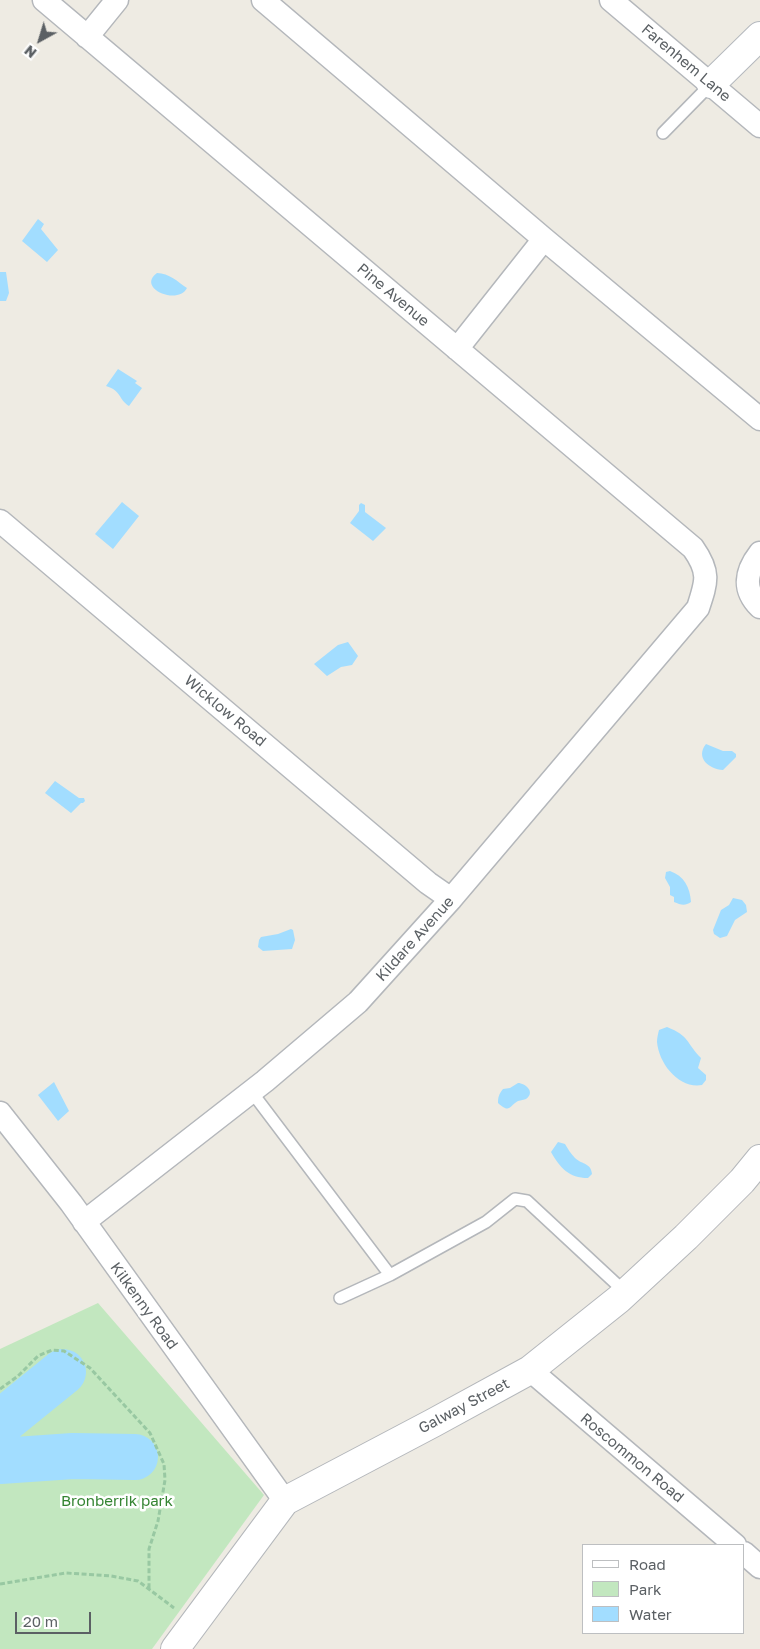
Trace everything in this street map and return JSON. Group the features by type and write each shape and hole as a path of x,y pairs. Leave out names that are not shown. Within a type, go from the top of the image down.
{"street":[{"name":"Pine Avenue","path":"44,0 692,548 703,564 705,576 705,587 698,608"},
{"path":"87,37 117,0"},
{"path":"263,0 544,239 760,419"},
{"name":"Farenhem Lane","path":"611,0 760,126"},
{"path":"710,84 751,44 760,22"},
{"path":"457,349 544,239"},
{"name":"Wicklow Road","path":"0,521 428,883 451,899"},
{"path":"760,553 751,564 748,572 750,591 760,607"},
{"name":"Kildare Avenue","path":"84,1222 251,1091 358,1002 451,899 698,608"},
{"name":"Kilkenny Road","path":"0,1113 84,1222 285,1500"},
{"name":"Galway Street","path":"175,1649 285,1500 530,1370 626,1293 742,1181 760,1159"},
{"name":"Roscommon Road","path":"530,1370 734,1544"},
{"path":"745,1554 760,1567"}],"lane":[{"path":"663,133 710,84"},
{"path":"251,1091 390,1275"},
{"path":"340,1298 390,1275 486,1222 515,1199 527,1201 626,1293"}],"path":[{"path":"0,1389 18,1376 38,1356 52,1350 64,1351 90,1368 150,1432 161,1457 165,1480 158,1521 149,1549 149,1588"},
{"path":"0,1584 66,1573 111,1576 138,1581 167,1604 196,1620"}],"green space":[{"name":"Bronberrik park","path":"98,1303 264,1495 152,1649 0,1649 0,1349"}],"water":[{"path":"38,219 44,224 41,229 58,250 47,262 22,241"},
{"path":"0,272 6,272 9,293 6,301 0,301"},
{"path":"157,273 169,276 187,288 182,293 176,295 161,293 152,284 152,279"},
{"path":"118,369 137,381 135,383 142,388 129,406 115,390 106,386"},
{"path":"122,502 139,516 113,549 95,534"},
{"path":"361,503 365,505 365,512 386,528 373,541 350,523 359,511"},
{"path":"348,642 358,656 352,665 341,667 327,676 314,664 338,645"},
{"path":"706,744 723,751 732,751 736,754 736,757 723,770 713,767 705,762 703,758 703,749"},
{"path":"55,781 79,798 84,798 85,801 71,813 45,793"},
{"path":"670,871 683,879 691,902 683,905 674,902 674,897 670,895 670,887 665,878 666,872"},
{"path":"733,898 742,900 746,905 747,912 735,920 727,936 720,938 714,934 713,930 721,910 729,905"},
{"path":"293,930 295,940 292,949 263,951 258,947 261,937"},
{"path":"667,1027 684,1037 701,1058 698,1068 706,1075 706,1080 702,1085 686,1083 678,1079 666,1066 659,1050 657,1038 659,1030"},
{"path":"54,1082 69,1111 58,1121 38,1095"},
{"path":"518,1083 524,1085 530,1091 526,1099 518,1101 507,1109 498,1103 503,1089 510,1088"},
{"path":"558,1142 565,1144 575,1158 590,1168 592,1174 588,1178 581,1178 570,1174 558,1163 551,1152"}],"waterway":[{"path":"0,1423 63,1372"},
{"path":"0,1461 73,1456 135,1457"}]}
